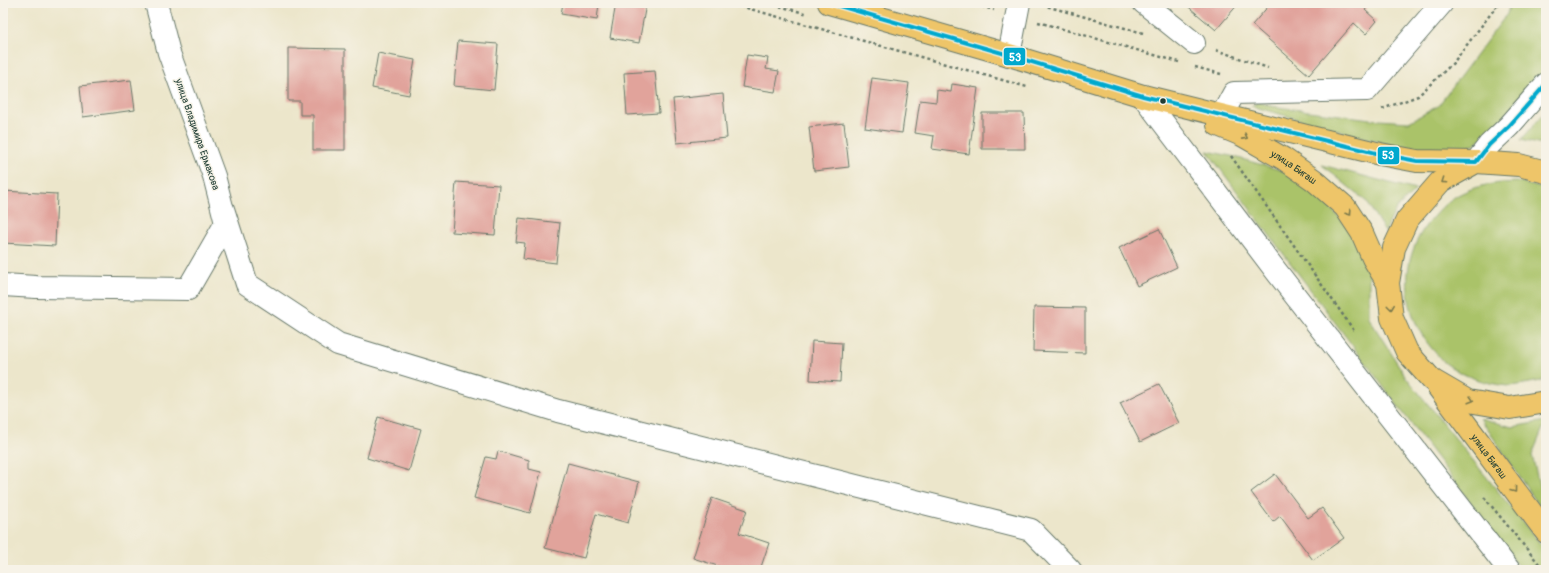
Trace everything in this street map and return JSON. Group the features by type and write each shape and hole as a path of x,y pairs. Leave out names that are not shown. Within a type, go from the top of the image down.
{"main road":[{"name":"улица Бигаш","path":"829,3 1150,97 1380,154 1417,160 1519,165 1546,172"},
{"name":"улица Бигаш","path":"1150,97 1242,135 1284,159 1314,180 1345,207 1362,233 1373,258 1388,283"},
{"path":"1476,162 1440,182 1407,220 1394,248 1388,283 1392,318 1407,352 1432,380 1468,400 1510,408 1546,402"},
{"name":"улица Бигаш","path":"1432,380 1546,532"}],"street":[{"name":"улица Владимира Ермакова","path":"3,285 36,287 188,289 226,223 214,176 169,53 156,3"},
{"path":"1144,3 1194,43"},
{"path":"1222,115 1234,93 1367,90 1442,3"},
{"path":"1009,55 1025,8"},
{"path":"1476,162 1489,145 1509,126 1546,84"},
{"path":"1150,97 1296,296 1509,570"},
{"path":"223,209 247,284 338,344 558,411 1031,530 1070,570"}],"path":[{"path":"729,3 1034,89"},
{"path":"970,3 1025,8 1146,33"},
{"path":"1378,111 1418,96 1454,63 1499,3"},
{"path":"1025,8 1179,62"},
{"path":"1194,43 1271,69"},
{"path":"1194,66 1224,75"},
{"path":"1225,154 1231,156 1359,336"},
{"path":"1483,496 1544,570"}],"green space":[{"path":"1510,3 1546,3 1546,71 1528,93 1484,137 1463,152 1416,152 1251,106 1260,102 1270,106 1378,120 1409,122 1438,106 1507,14"},
{"path":"1546,111 1546,146 1521,140"},
{"path":"1207,151 1231,156 1291,173 1326,203 1358,238 1369,272 1369,318 1406,377 1546,551 1546,570 1524,570 1516,563"},
{"path":"1322,165 1416,190 1396,209 1385,232 1367,202"},
{"path":"1517,182 1546,189 1546,378 1541,381 1508,386 1483,381 1466,375 1451,367 1441,359 1423,336 1415,320 1409,303 1408,285 1409,267 1413,250 1421,233 1432,218 1446,204 1457,195 1469,190 1482,186"},
{"path":"1480,418 1512,427 1546,421 1532,455 1539,485 1546,500 1546,516"}],"building":[{"path":"563,3 599,3 597,20 561,14"},
{"path":"616,3 646,4 639,43 610,38"},
{"path":"1184,3 1239,3 1216,30"},
{"path":"1271,3 1371,3 1365,10 1377,21 1366,34 1354,23 1309,75 1252,25"},
{"path":"458,41 498,44 494,90 454,86"},
{"path":"288,48 345,49 345,150 313,150 313,115 300,115 300,101 288,101"},
{"path":"378,53 415,60 409,95 372,88"},
{"path":"747,55 768,58 766,69 779,71 775,92 742,87"},
{"path":"655,71 659,113 627,115 624,73"},
{"path":"872,78 909,83 902,133 865,128"},
{"path":"131,80 135,110 83,117 80,86"},
{"path":"952,84 978,88 969,154 932,149 934,136 915,133 920,100 936,102 937,90 951,92"},
{"path":"723,94 727,138 677,143 673,99"},
{"path":"982,113 1024,113 1025,149 982,149"},
{"path":"844,123 849,167 814,171 809,127"},
{"path":"456,182 499,185 495,235 452,232"},
{"path":"3,191 57,194 55,246 3,243"},
{"path":"519,218 560,223 556,263 523,259 525,243 516,242"},
{"path":"1159,229 1177,267 1137,286 1119,248"},
{"path":"1034,307 1085,308 1085,353 1033,351"},
{"path":"812,341 842,343 840,382 810,380"},
{"path":"1159,384 1179,423 1140,442 1120,403"},
{"path":"378,417 421,429 409,471 367,458"},
{"path":"498,451 529,460 529,469 541,472 530,513 474,498 486,457 496,459"},
{"path":"568,463 639,482 628,523 596,514 584,558 545,548"},
{"path":"1275,474 1308,518 1322,508 1344,538 1313,560 1280,516 1273,522 1251,492"},
{"path":"712,498 747,510 739,533 769,543 760,570 730,570 693,558"}],"transit line":[{"name":"53","path":"829,3 1009,55 1143,96 1380,154 1417,161 1476,162 1489,145 1509,126 1546,84"}]}
